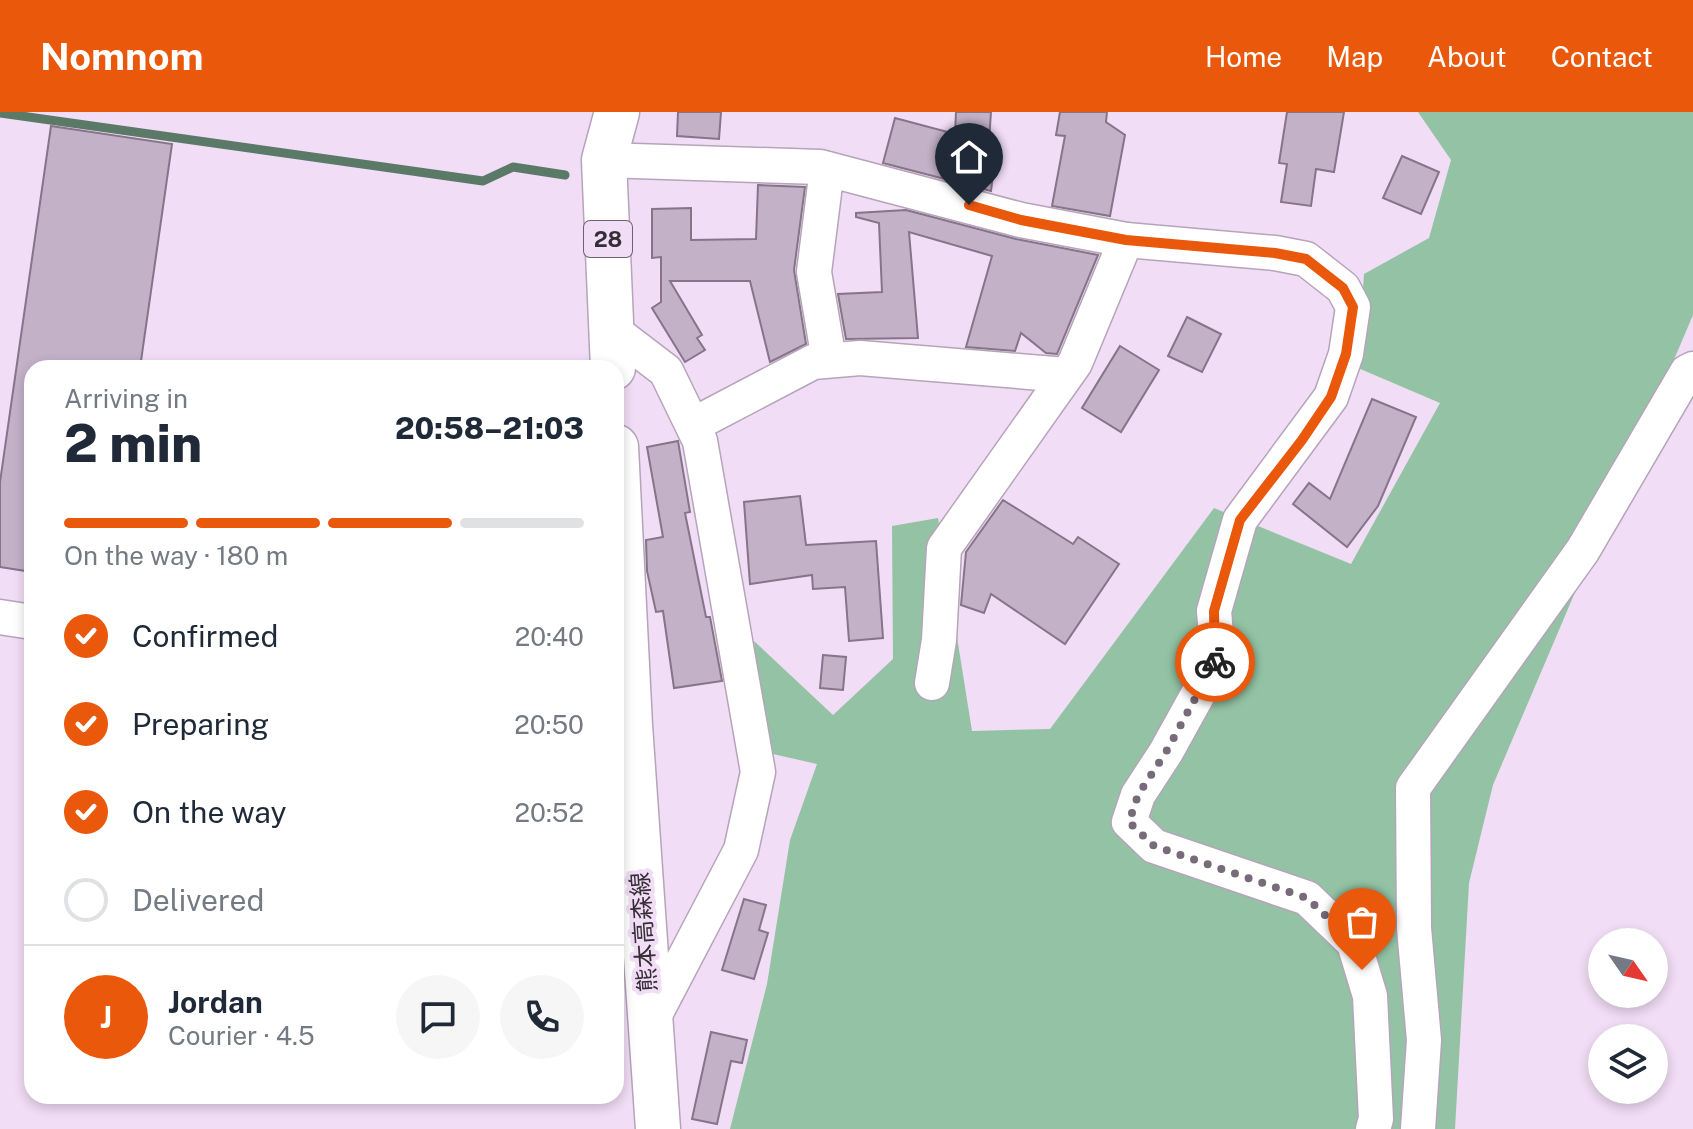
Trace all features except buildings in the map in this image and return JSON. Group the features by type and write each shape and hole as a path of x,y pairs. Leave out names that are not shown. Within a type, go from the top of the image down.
{"main road":[{"name":"28","path":"612,349 604,160 617,112"},
{"name":"熊本高森線","path":"624,734 658,1129"}],"street":[{"path":"604,160 827,169 1021,220 1126,240 1275,253 1306,259 1343,288 1353,307 1346,354 1331,397 1240,520 1214,611 1218,658 1166,752 1138,795 1129,822 1154,846 1307,898 1354,943 1370,996 1376,1119 1373,1129"},
{"path":"827,169 814,272 829,360"},
{"path":"932,683 939,640 944,548 1075,363 1126,240"},
{"path":"612,349 666,371 700,441 758,772 741,850 651,1022"},
{"path":"693,425 805,365 829,360 860,358 1066,375"},
{"path":"1418,1129 1424,1040 1414,928 1413,788 1583,550 1687,372 1693,369"},
{"path":"0,617 24,621"}],"green space":[{"path":"1418,112 1693,112 1693,315 1493,785 1469,883 1455,1129 730,1129 767,984 790,840 817,764 764,752 754,641 833,715 893,659 892,526 938,518 972,731 1050,729 1214,508 1351,564 1440,403 1358,368 1364,274 1429,238 1451,160"}],"waterway":[{"path":"0,113 483,181 513,167 565,175"}],"way so far":[{"path":"1215,662 1166,752 1138,795 1129,822 1154,846 1307,898 1354,943 1362,970"}],"route":[{"path":"969,205 1021,220 1126,240 1275,253 1306,259 1343,288 1353,307 1346,354 1331,397 1240,520 1214,611 1218,658 1215,662"}]}
